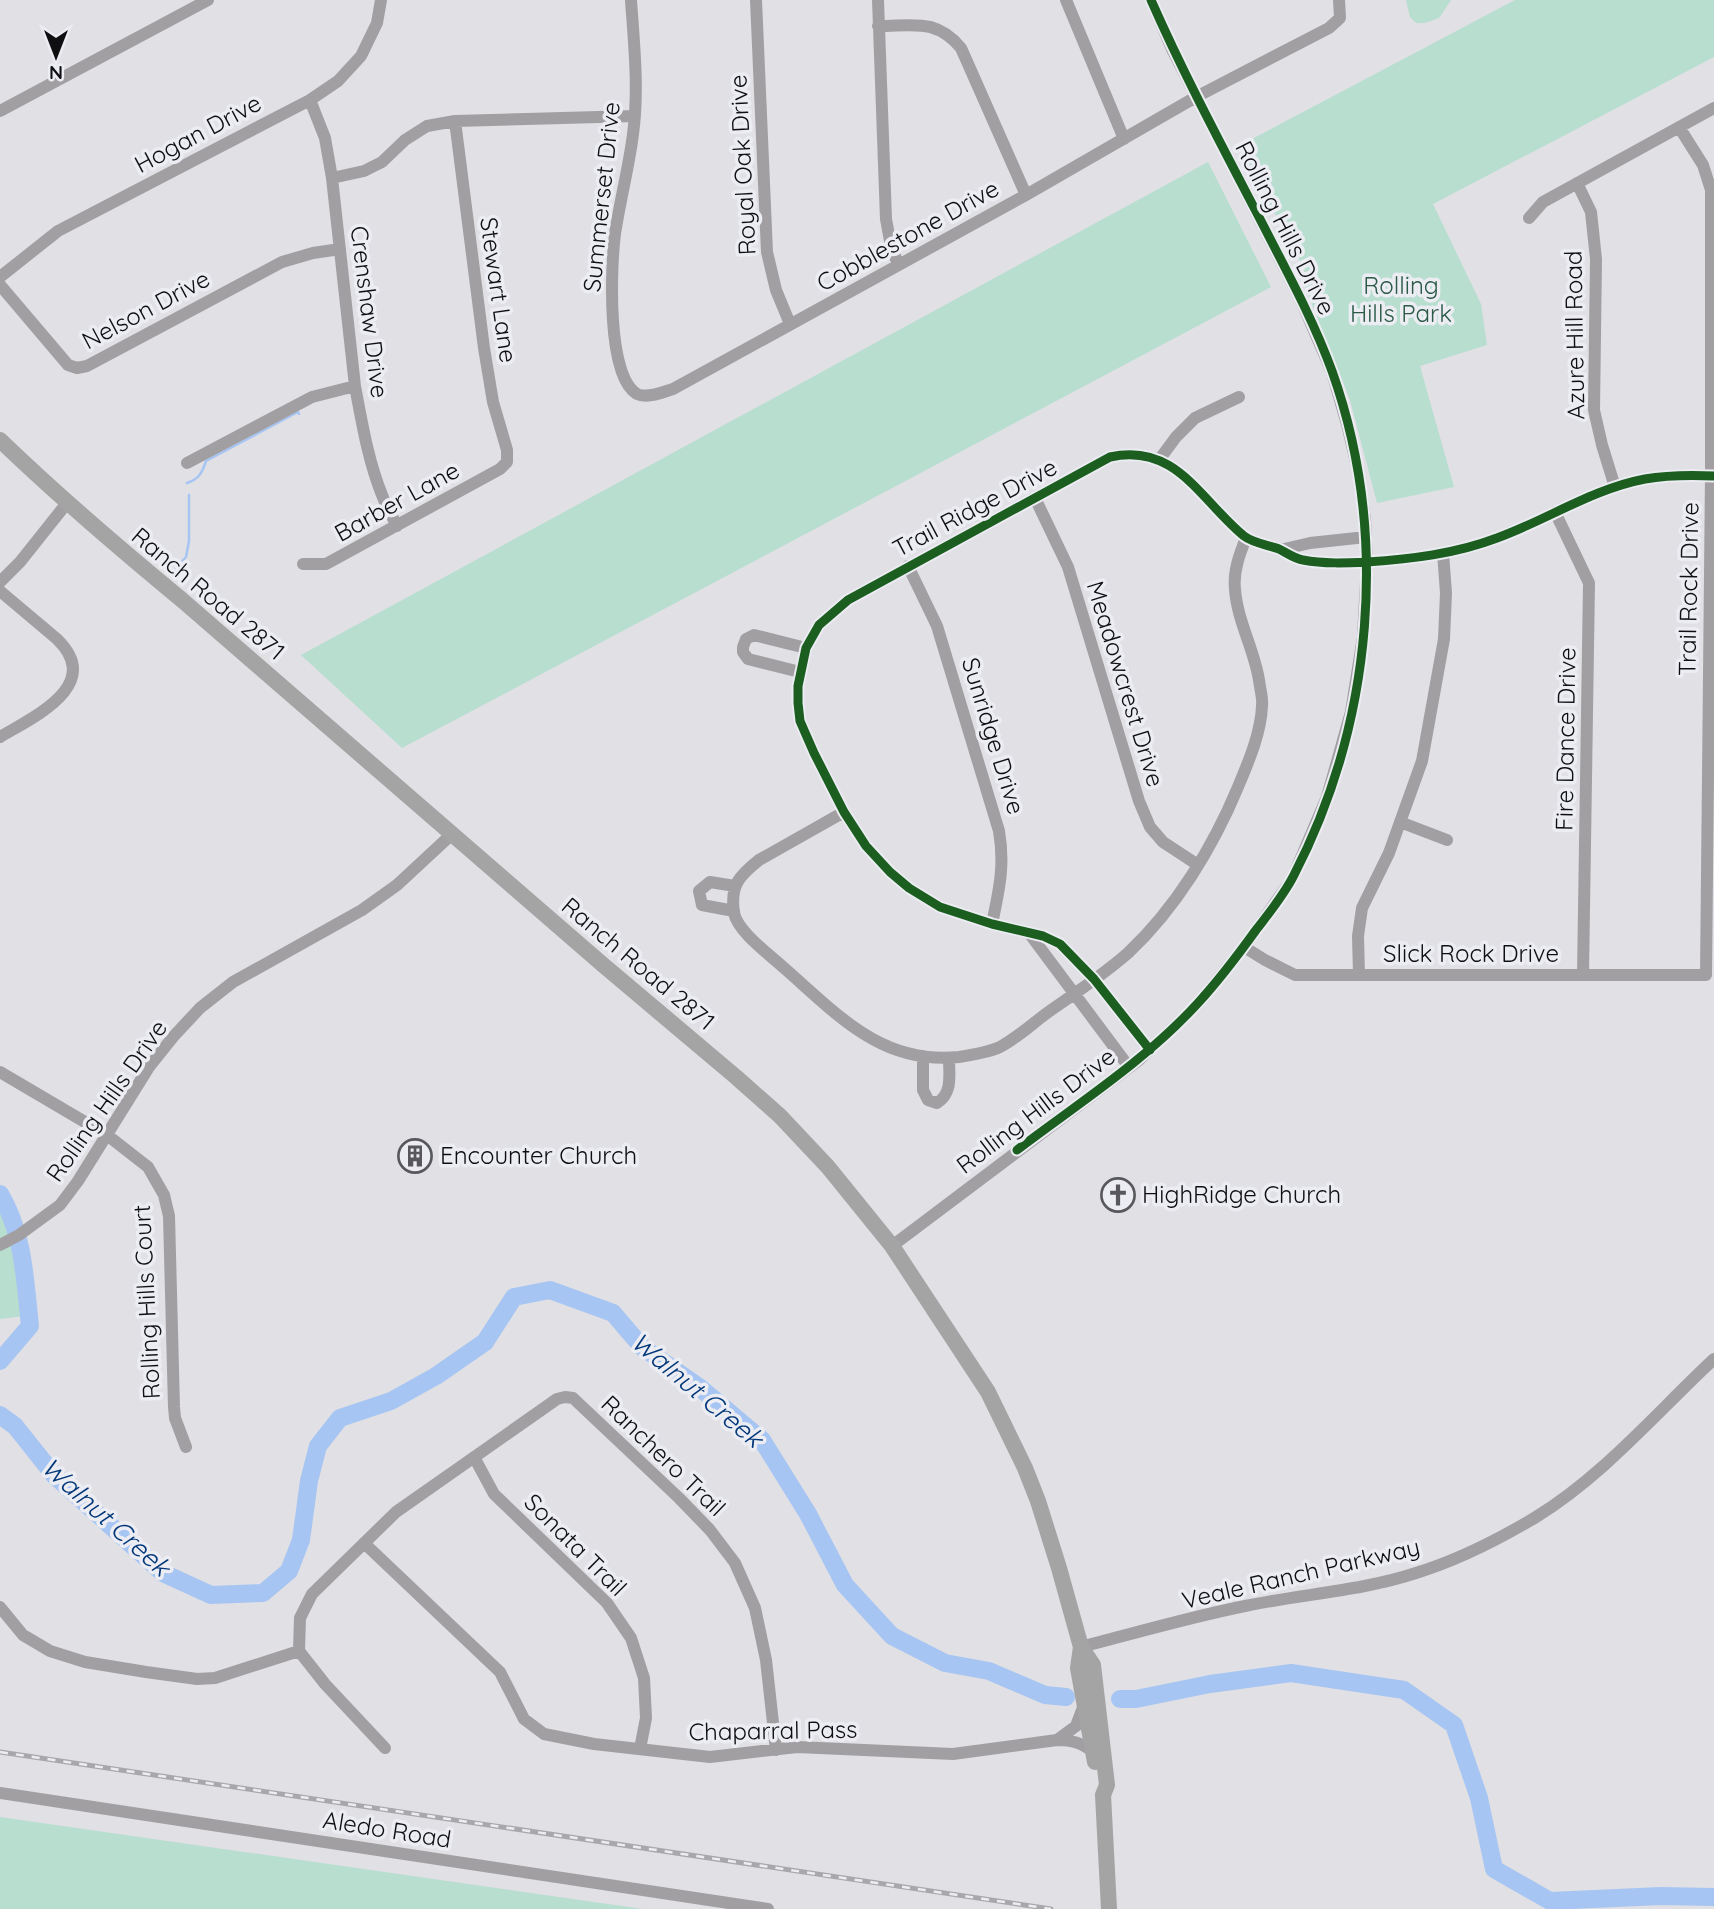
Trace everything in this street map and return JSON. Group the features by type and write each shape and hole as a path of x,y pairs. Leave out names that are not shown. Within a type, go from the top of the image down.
{"main road":[{"name":"Ranch Road 2871","path":"0,440 67,503 780,1116 828,1167 892,1245 988,1392 1038,1501 1080,1647 1078,1668 1098,1787 1103,1795"},
{"name":"Ranch Road 2871","path":"1080,1647 1093,1665 1107,1785 1103,1795 1109,1909"}],"street":[{"path":"0,111 208,0"},
{"name":"Hogan Drive","path":"0,276 58,231 310,100 338,81 361,56 377,23 381,0"},
{"name":"Summerset Drive","path":"631,0 635,116 615,236 611,299 618,359 625,380 635,393"},
{"name":"Royal Oak Drive","path":"756,0 766,252 776,290 790,324"},
{"path":"877,0 886,219 898,265"},
{"path":"1066,0 1124,139"},
{"name":"Rolling Hills Drive","path":"892,1245 1129,1067 1197,1004 1244,947 1292,879 1317,825 1351,712 1366,611 1367,562 1358,471 1347,424 1332,372 1296,289 1196,97 1151,0"},
{"name":"Cobblestone Drive","path":"635,393 644,396 673,389 1026,195 1196,97 1329,28 1340,18 1339,0"},
{"path":"878,26 935,27 951,36 961,48 1026,195"},
{"name":"Crenshaw Drive","path":"310,100 325,138 332,178 355,386 370,459 382,496 397,526"},
{"path":"1529,218 1543,202 1714,108"},
{"path":"332,178 364,172 382,162 405,140 427,127 456,121 635,116"},
{"name":"Stewart Lane","path":"456,121 484,348 493,402 507,450 507,462"},
{"name":"Trail Rock Drive","path":"1679,127 1703,165 1711,190 1713,475 1706,975"},
{"name":"Azure Hill Road","path":"1577,183 1591,212 1596,258 1594,410 1615,487"},
{"name":"Nelson Drive","path":"0,285 68,365 77,368 87,366 282,262 340,249"},
{"path":"187,463 312,397 355,386"},
{"path":"1159,460 1176,436 1195,418 1239,397"},
{"name":"Trail Ridge Drive","path":"1150,1050 1094,979 1060,943 1043,936 992,925 940,907 909,888 866,846 844,812 800,720 800,672 806,648 819,625 848,600 908,566 1110,457 1120,455 1159,460 1173,468 1192,483 1246,538 1301,560 1339,563 1408,559 1469,548 1499,538 1615,487 1674,475 1713,475"},
{"name":"Barber Lane","path":"303,564 326,564 500,469 507,462"},
{"name":"Meadowcrest Drive","path":"1035,498 1068,567 1139,801 1150,827 1163,842 1198,865"},
{"path":"0,582 20,562 67,503"},
{"name":"Fire Dance Drive","path":"1555,512 1589,583 1583,975"},
{"path":"1280,550 1310,543 1366,537"},
{"path":"844,812 747,870 735,886 734,911 739,924 852,1026 876,1042 905,1054 949,1058 1000,1047 1127,953 1161,919 1223,823 1253,752 1262,706 1256,664 1245,635 1234,587 1238,558 1246,538"},
{"path":"1359,975 1358,936 1362,908 1389,853 1422,761 1444,639 1446,593 1443,553"},
{"name":"Sunridge Drive","path":"908,566 937,626 999,831 1003,852 992,925"},
{"path":"0,591 58,639 66,647 73,663 73,678 62,696 0,737"},
{"path":"800,672 752,661 745,656 743,648 746,639 754,635 806,648"},
{"path":"1400,822 1447,840"},
{"name":"Rolling Hills Drive","path":"0,1245 46,1217 60,1205 78,1181 149,1067 200,1008 233,982 371,904 397,885 452,834"},
{"path":"734,911 702,905 699,891 710,882 735,886"},
{"path":"1029,933 1129,1067"},
{"name":"Slick Rock Drive","path":"1244,947 1295,975 1706,975"},
{"path":"923,1056 923,1090 928,1100 937,1103 945,1098 948,1092 949,1058"},
{"name":"Rolling Hills Court","path":"0,1072 107,1135 148,1167 164,1195 169,1216 174,1407 175,1418 186,1447"},
{"name":"Veale Ranch Parkway","path":"1080,1647 1244,1606 1362,1586 1417,1573 1473,1550 1536,1516 1582,1485 1642,1431 1714,1359"},
{"name":"Ranchero Trail","path":"299,1651 300,1618 312,1594 396,1512 557,1399 573,1398 679,1498 710,1530 735,1563 755,1608 766,1660 776,1750"},
{"name":"Sonata Trail","path":"474,1457 494,1494 607,1603 631,1637 644,1678 646,1718 640,1749"},
{"name":"Chaparral Pass","path":"364,1543 500,1672 524,1719 544,1734 594,1744 709,1757 797,1747 953,1754 1057,1740 1082,1743 1094,1752"},
{"path":"0,1607 23,1635 50,1651 85,1662 146,1672 197,1679 215,1678 299,1651 325,1684 385,1748"},
{"path":"1057,1740 1076,1726 1085,1703"},
{"name":"Aledo Road","path":"0,1793 768,1909"}],"green space":[{"path":"1406,0 1451,0 1439,18 1416,23 1410,17"},
{"name":"Rolling Hills Park","path":"1515,0 1714,0 1714,57 1433,204 1481,304 1487,345 1420,366 1454,487 1377,503 1350,400 1300,274 1305,270 1239,146"},
{"path":"1208,162 1271,287 402,748 301,655"},
{"path":"0,1207 22,1287 25,1316 0,1319"},
{"path":"0,1817 643,1909 0,1909"}],"waterway":[{"path":"187,483 199,475 206,461 298,412 299,414"},
{"path":"176,568 186,557 189,541 189,495"},
{"name":"Walnut Creek","path":"0,1194 19,1241 30,1326 0,1361"},
{"name":"Walnut Creek","path":"0,1415 15,1426 54,1475 163,1573 211,1595 263,1593 289,1571 301,1540 309,1481 318,1446 340,1418 391,1401 436,1376 485,1342 514,1297 550,1290 613,1313 642,1347 699,1387 762,1440 808,1514 845,1585 892,1636 945,1663 989,1671 1045,1695 1066,1697"},
{"name":"Walnut Creek","path":"1120,1699 1136,1699 1210,1684 1291,1673 1404,1690 1454,1725 1479,1798 1494,1869 1550,1901 1661,1896 1714,1897"}],"railway":[{"path":"0,1752 1051,1909"}],"cycle path":[{"path":"1017,1150 1111,1081 1178,1024 1221,976 1281,897 1321,816 1341,755 1356,691 1364,627 1366,562 1362,497 1350,433 1332,371 1299,295 1190,84 1151,0"},
{"path":"1150,1050 1094,979 1060,944 1043,936 992,924 940,907 909,888 866,846 844,812 800,721 798,686 806,648 819,625 848,600 1110,457 1133,455 1153,458 1170,466 1186,478 1244,536 1300,559 1327,563 1383,561 1449,552 1497,538 1588,497 1625,484 1662,477 1714,476"}],"place":[{"name":"Encounter Church","path":"415,1156"},
{"name":"HighRidge Church","path":"1118,1195"}]}
